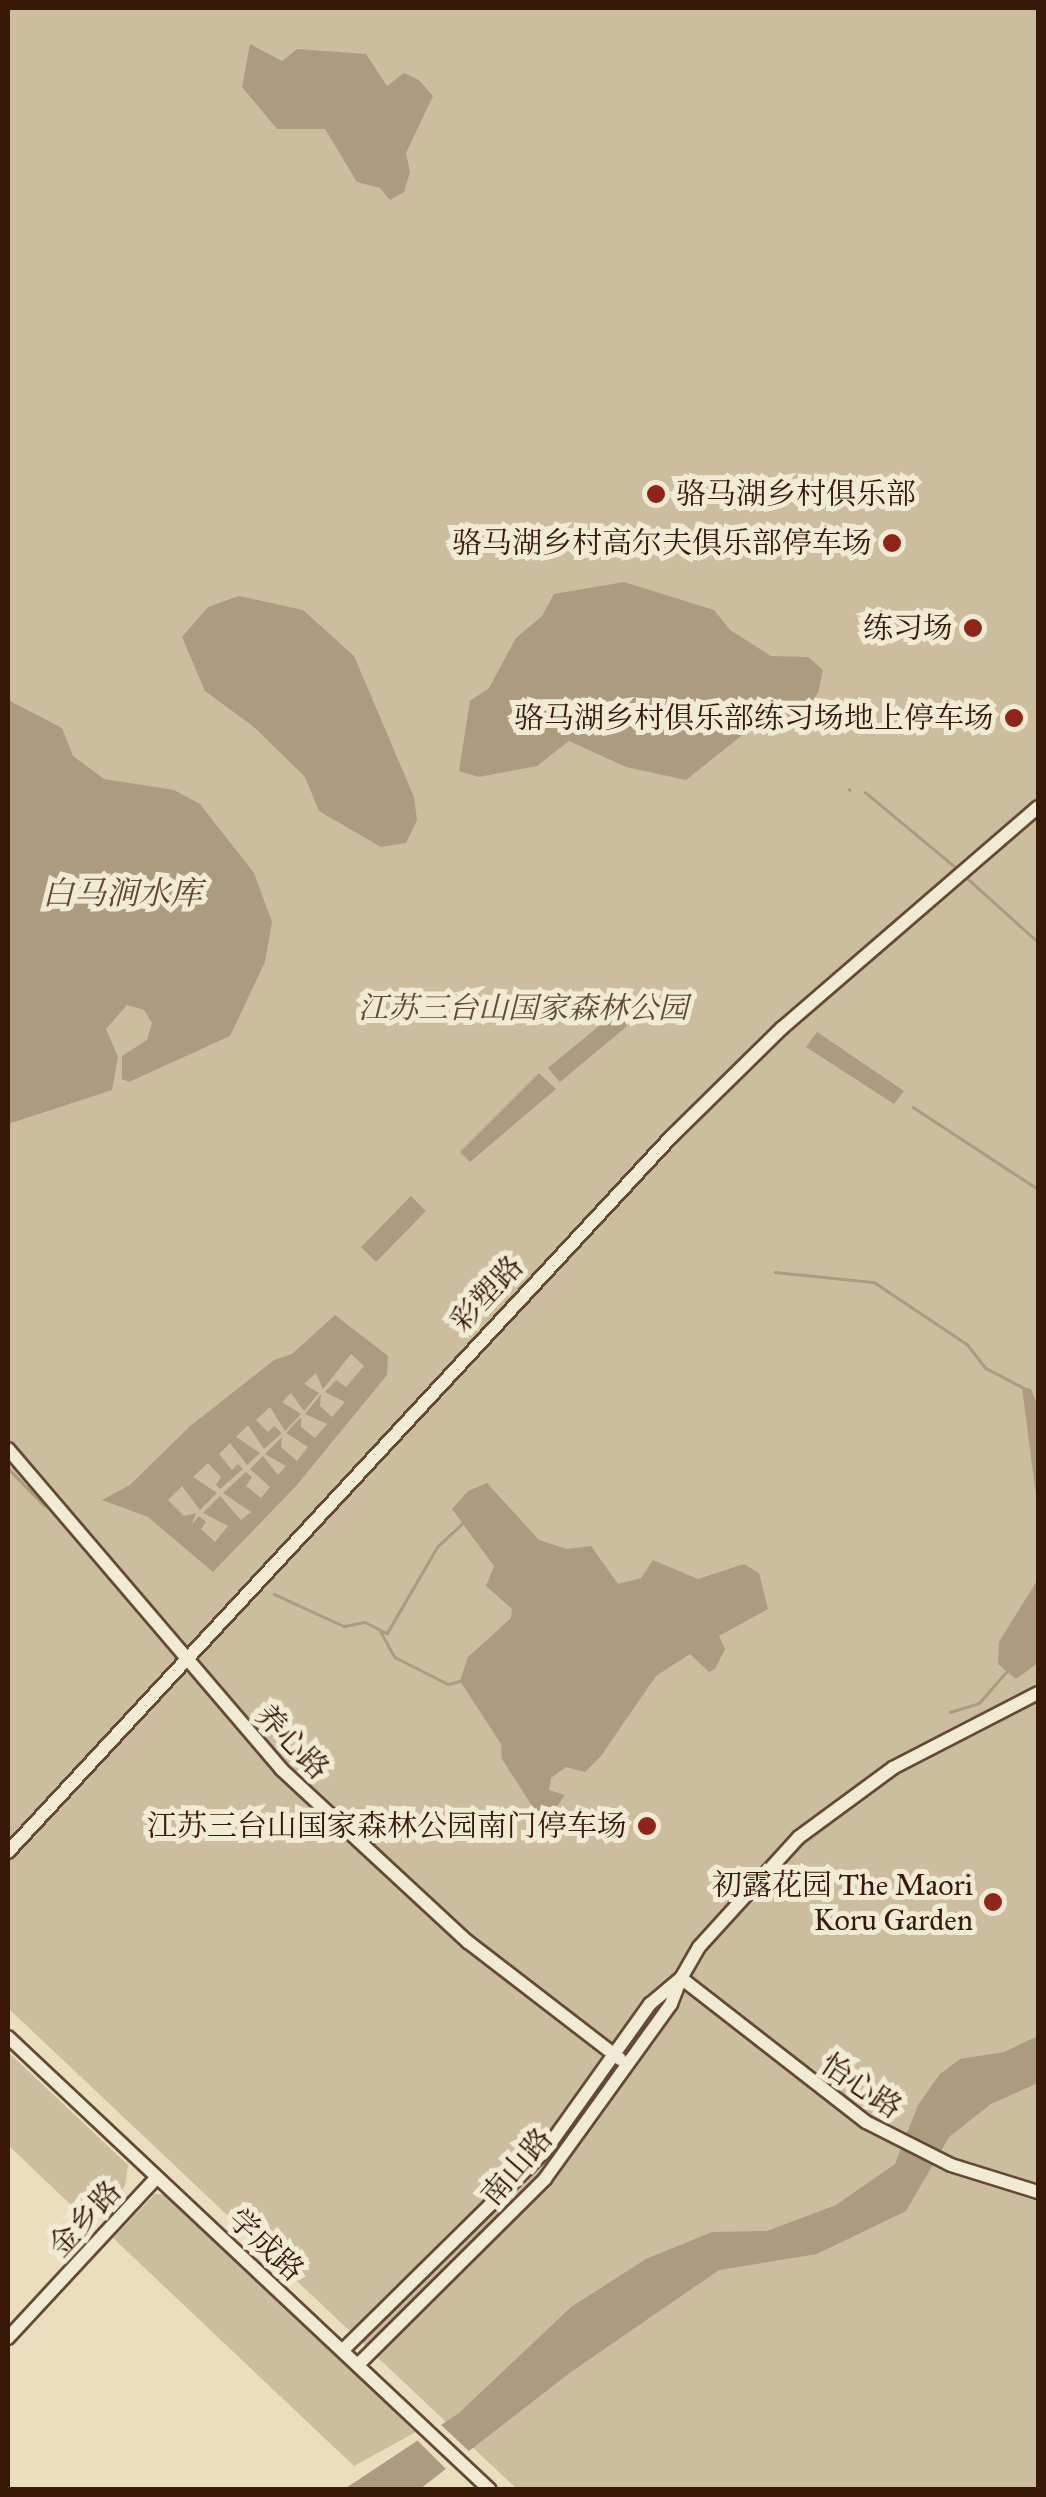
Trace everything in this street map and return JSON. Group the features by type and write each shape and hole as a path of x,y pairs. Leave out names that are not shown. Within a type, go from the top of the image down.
{"street":[{"name":"彩塑路","path":"8,1852 672,1136 807,1006 1038,807"},
{"name":"养心路","path":"8,1449 184,1661 281,1770 394,1876 548,2008 628,2065"},
{"name":"南山路","path":"358,2365 545,2180 672,2004 681,1978 703,1941 799,1837 893,1768 1038,1694"},
{"name":"南山路","path":"343,2350 545,2151 650,2004 681,1978"},
{"name":"怡心路","path":"681,1978 804,2080 893,2138 951,2165 1038,2192"},
{"name":"学成路","path":"8,2037 490,2490"},
{"name":"金乡路","path":"8,2338 157,2177"}],"green space":[{"name":"江苏三台山国家森林公园","path":"8,8 1038,8 1038,2489 517,2489 8,2008"},
{"path":"8,2052 128,2165 125,2186 91,2224 8,2145"},
{"path":"155,2194 166,2195 416,2432 354,2466 113,2238"}],"water":[{"path":"250,44 282,61 297,49 366,54 387,86 404,73 419,80 433,96 406,153 410,172 404,192 390,200 380,188 357,182 325,129 277,129 242,87"},
{"path":"624,582 714,610 730,630 771,656 808,657 823,670 818,693 803,714 760,721 686,780 626,767 569,741 537,766 479,777 459,771 470,701 489,688 516,638 542,616 554,594"},
{"path":"239,596 303,610 354,656 414,797 417,820 406,843 381,847 319,811 305,777 254,727 205,691 182,637 208,607"},
{"name":"白马涧水库","path":"8,700 62,728 73,756 104,779 174,790 200,804 254,873 272,922 265,962 230,1036 129,1082 122,1079 122,1056 147,1040 152,1023 144,1010 127,1005 106,1029 118,1057 112,1090 8,1124"},
{"path":"633,998 644,1012 560,1082 548,1068"},
{"path":"817,1032 904,1091 894,1104 806,1047"},
{"path":"539,1073 556,1089 470,1162 460,1152"},
{"path":"411,1196 426,1211 376,1262 361,1247"},
{"path":"335,1315 388,1356 387,1375 296,1486 213,1572 148,1517 102,1500 130,1485 189,1427 274,1360 292,1354","holes":["351,1354 364,1366 346,1387 336,1380 325,1392 345,1402 332,1417 320,1406 321,1394 305,1414 327,1424 315,1438 301,1427 301,1417 286,1433 308,1447 297,1461 281,1447 282,1437 265,1454 286,1466 278,1475 263,1456 250,1469 270,1487 261,1498 246,1486 252,1477 246,1472 223,1493 251,1512 241,1520 220,1496 203,1513 228,1526 215,1542 201,1529 206,1522 199,1516 192,1524 196,1513 184,1516 168,1500 182,1486 200,1510 217,1493 193,1477 208,1463 221,1477 216,1485 220,1489 243,1469 238,1464 232,1470 219,1454 230,1443 247,1465 260,1453 236,1437 248,1425 264,1449 282,1433 274,1426 268,1432 256,1420 270,1407 285,1431 301,1414 282,1402 291,1393 304,1411 319,1393 304,1384 316,1373 323,1389"]},
{"path":"1022,1387 1031,1389 1038,1407 1038,1511"},
{"path":"487,1483 539,1540 567,1549 591,1546 618,1584 641,1578 653,1560 698,1579 744,1564 759,1573 768,1609 719,1636 725,1649 715,1669 709,1672 690,1654 656,1676 601,1756 585,1772 566,1767 551,1778 549,1790 565,1795 548,1819 535,1823 534,1809 502,1759 501,1744 460,1681 468,1657 511,1618 512,1609 486,1586 494,1566 452,1509 468,1491"},
{"path":"1038,1579 1038,1663 1016,1679 998,1664 999,1642"},
{"path":"1038,2036 1038,2083 991,2104 949,2137 906,2211 817,2254 719,2270 571,2372 420,2489 343,2490 459,2413 571,2307 646,2259 712,2232 767,2231 836,2205 895,2164 918,2105 940,2074 960,2059 1004,2052"}],"pier":[{"path":"438,2422 473,2455 450,2473 416,2439"}],"waterway":[{"path":"865,792 954,866"},
{"path":"967,878 1038,942"},
{"path":"913,1107 1038,1189"},
{"path":"775,1272 874,1282 967,1344 986,1368 1022,1387"},
{"path":"8,1468 44,1505"},
{"path":"274,1594 344,1626 365,1622 387,1633 437,1547 464,1522"},
{"path":"381,1632 395,1657 448,1684 460,1681"},
{"path":"950,1712 979,1703 1006,1672"}],"place":[{"name":"骆马湖乡村俱乐部","path":"656,494"},
{"name":"骆马湖乡村高尔夫俱乐部停车场","path":"892,543"},
{"name":"练习场","path":"973,628"},
{"name":"骆马湖乡村俱乐部练习场地上停车场","path":"1014,718"},
{"name":"江苏三台山国家森林公园南门停车场","path":"647,1826"},
{"name":"初露花园 The Maori Koru Garden","path":"993,1902"}]}
